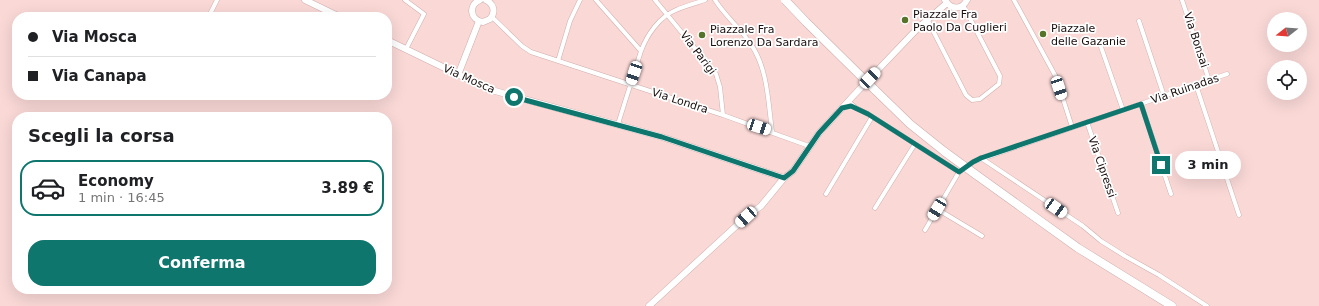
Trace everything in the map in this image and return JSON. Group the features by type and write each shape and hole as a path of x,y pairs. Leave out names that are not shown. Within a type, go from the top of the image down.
{"highway":[{"path":"786,0 806,22 910,124 945,152 1078,248 1172,306"}],"street":[{"path":"211,12 217,0"},
{"path":"305,0 330,12"},
{"path":"405,0 424,14 406,49"},
{"path":"478,0 474,4 472,11 474,18 479,21 487,21 492,17 494,8 491,3 486,0"},
{"path":"558,61 570,21 580,0"},
{"path":"596,0 641,52"},
{"name":"Via Parigi","path":"655,0 716,74 720,87 723,115"},
{"path":"618,124 644,42 650,32 668,14 675,10 705,0"},
{"path":"716,0 720,8 750,42 759,59 764,75 772,131"},
{"path":"649,306 746,217 761,206 784,178 793,171 809,146 848,101 927,19 946,1 952,7 956,8 963,6 967,0"},
{"path":"1014,0 1056,77 1072,127"},
{"name":"Via Bonsai","path":"1182,0 1209,80"},
{"path":"927,19 966,95 972,100 980,98 999,84 1000,76 963,6"},
{"name":"Via Londra","path":"492,17 527,50 772,131 809,146"},
{"path":"458,75 479,21"},
{"path":"1139,21 1164,96"},
{"name":"Via Mosca","path":"392,42 478,85 502,94 662,137 784,178"},
{"path":"1101,47 1123,110"},
{"name":"Via Ruinadas","path":"924,230 959,172 973,162 1227,74"},
{"path":"1196,85 1239,215"},
{"path":"854,95 853,100 856,108"},
{"path":"848,101 856,108"},
{"path":"1141,104 1171,194"},
{"path":"842,108 851,106 856,108 959,172"},
{"path":"826,194 872,117"},
{"name":"Via Cipressi","path":"1087,122 1118,213"},
{"path":"875,208 915,144"},
{"path":"981,158 1083,226 1101,241 1160,275 1207,306"},
{"path":"937,209 982,236"}],"place":[{"name":"Piazzale Fra Paolo Da Cuglieri","path":"905,20"},
{"name":"Piazzale delle Gazanie","path":"1043,34"},
{"name":"Piazzale Fra Lorenzo Da Sardara","path":"702,35"}],"route":[{"path":"514,97 662,137 784,178 793,171 819,133 842,108 851,106 868,114 959,172 981,158 1141,104 1161,165"}]}
